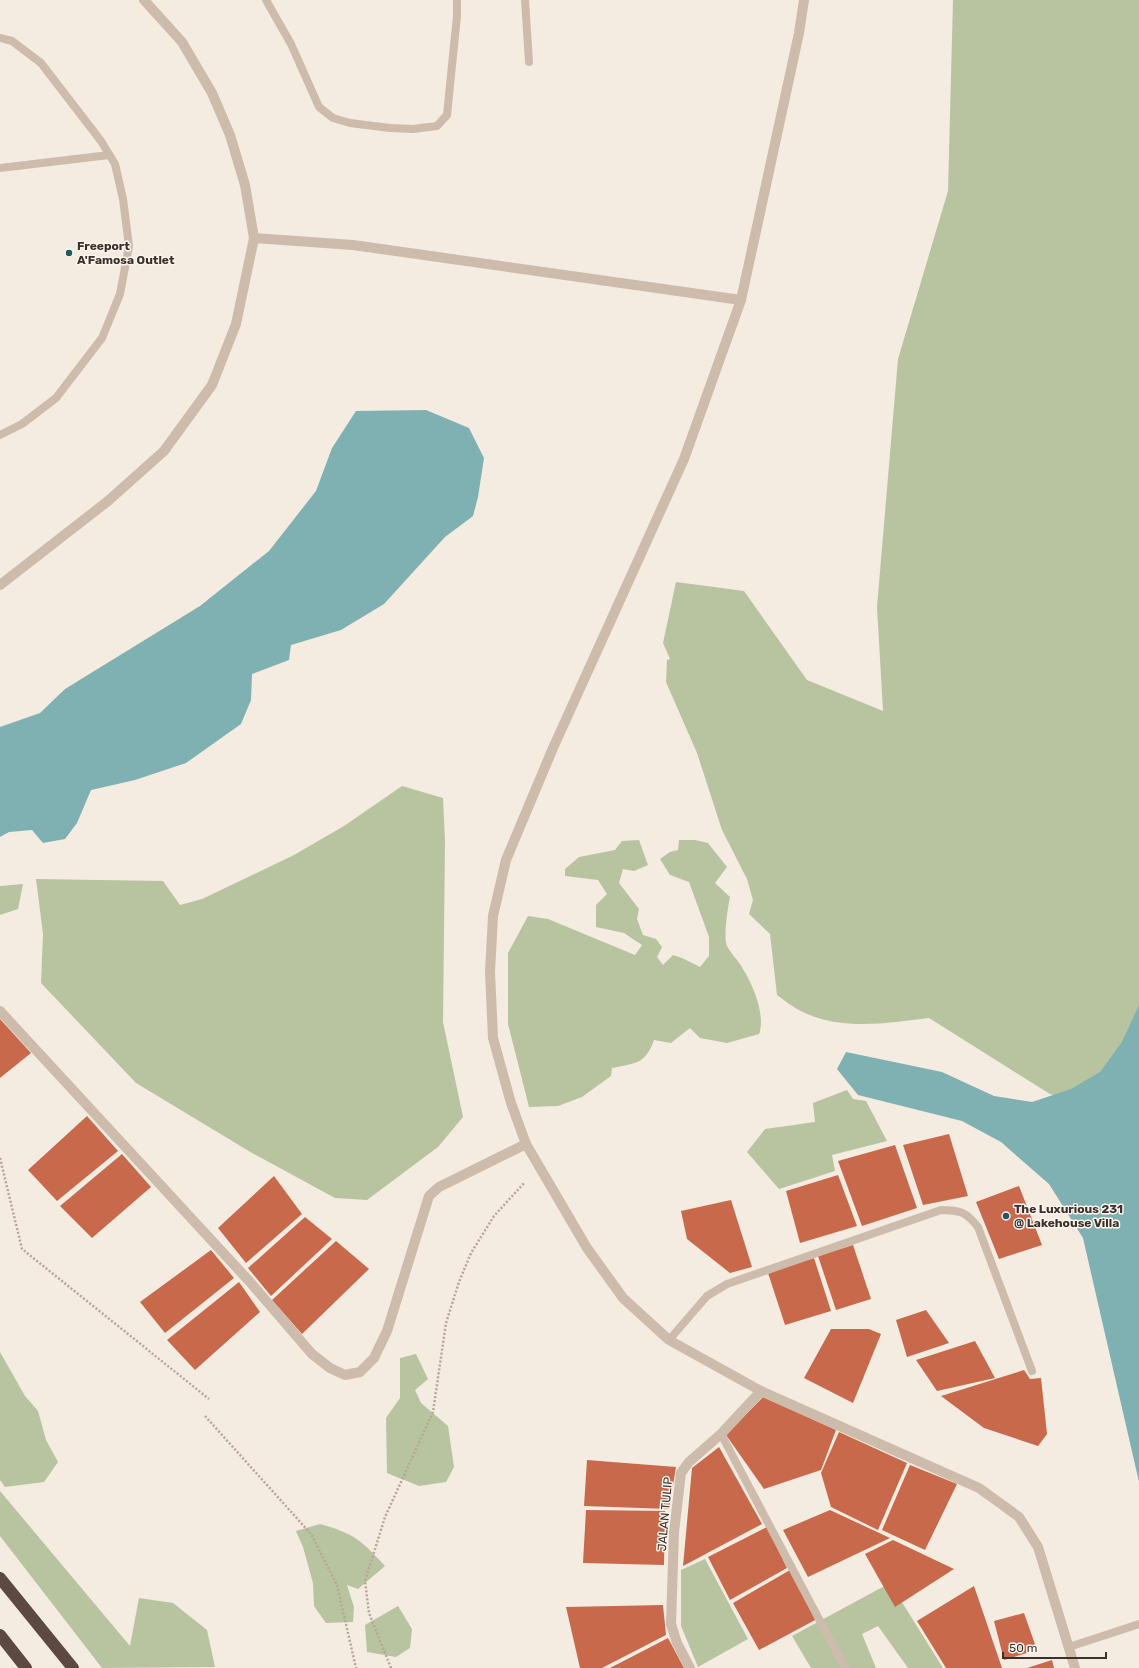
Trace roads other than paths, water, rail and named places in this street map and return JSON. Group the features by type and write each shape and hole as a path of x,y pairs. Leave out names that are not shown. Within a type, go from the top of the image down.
{"highway":[{"path":"0,1578 73,1668"},
{"path":"0,1635 26,1668"}],"street":[{"path":"0,586 108,502 168,445 212,385 236,324 254,238 245,185 230,135 212,93 182,42 144,0"},
{"path":"804,0 800,33 742,300 684,459 553,748 506,860 493,916 490,972 493,1038 511,1103 526,1144 587,1248 622,1298 670,1340 761,1391 979,1488 1019,1516 1038,1547 1075,1668"},
{"path":"254,238 353,245 742,300"},
{"path":"0,1011 250,1282 312,1354 330,1368 345,1374 360,1372 374,1358 387,1332 429,1196 439,1187 526,1144"},
{"name":"JALAN TULIP","path":"690,1668 677,1642 671,1624 674,1532 681,1473 689,1462 721,1434 761,1391"}],"lane":[{"path":"266,0 291,44 319,107 332,118 350,123 413,129 437,126 447,115 457,16 457,0"},
{"path":"525,0 529,62"},
{"path":"0,38 12,41 41,63 101,141 114,164 123,199 128,246 120,294 102,338 56,398 22,424 0,435"},
{"path":"0,168 109,155"},
{"path":"670,1340 707,1296 728,1284 941,1210 956,1210 969,1216 978,1227 1032,1371"},
{"path":"721,1434 846,1668"},
{"path":"1069,1647 1139,1624"}],"water":[{"path":"426,410 469,428 484,458 478,497 473,516 445,537 384,604 341,630 291,645 289,660 252,674 251,700 241,724 186,763 135,780 91,790 77,823 65,839 43,843 32,830 9,832 0,837 0,727 40,713 65,689 200,606 269,551 316,491 332,448 356,411"},
{"path":"1139,1005 1139,1482 1083,1238 1049,1184 1001,1142 962,1121 858,1095 837,1069 846,1052 942,1072 994,1096 1032,1102 1071,1089 1100,1072 1122,1042"}],"place":[{"name":"Freeport A'Famosa Outlet","path":"69,253"},
{"name":"The Luxurious 231 @ Lakehouse Villa","path":"1006,1216"}]}
